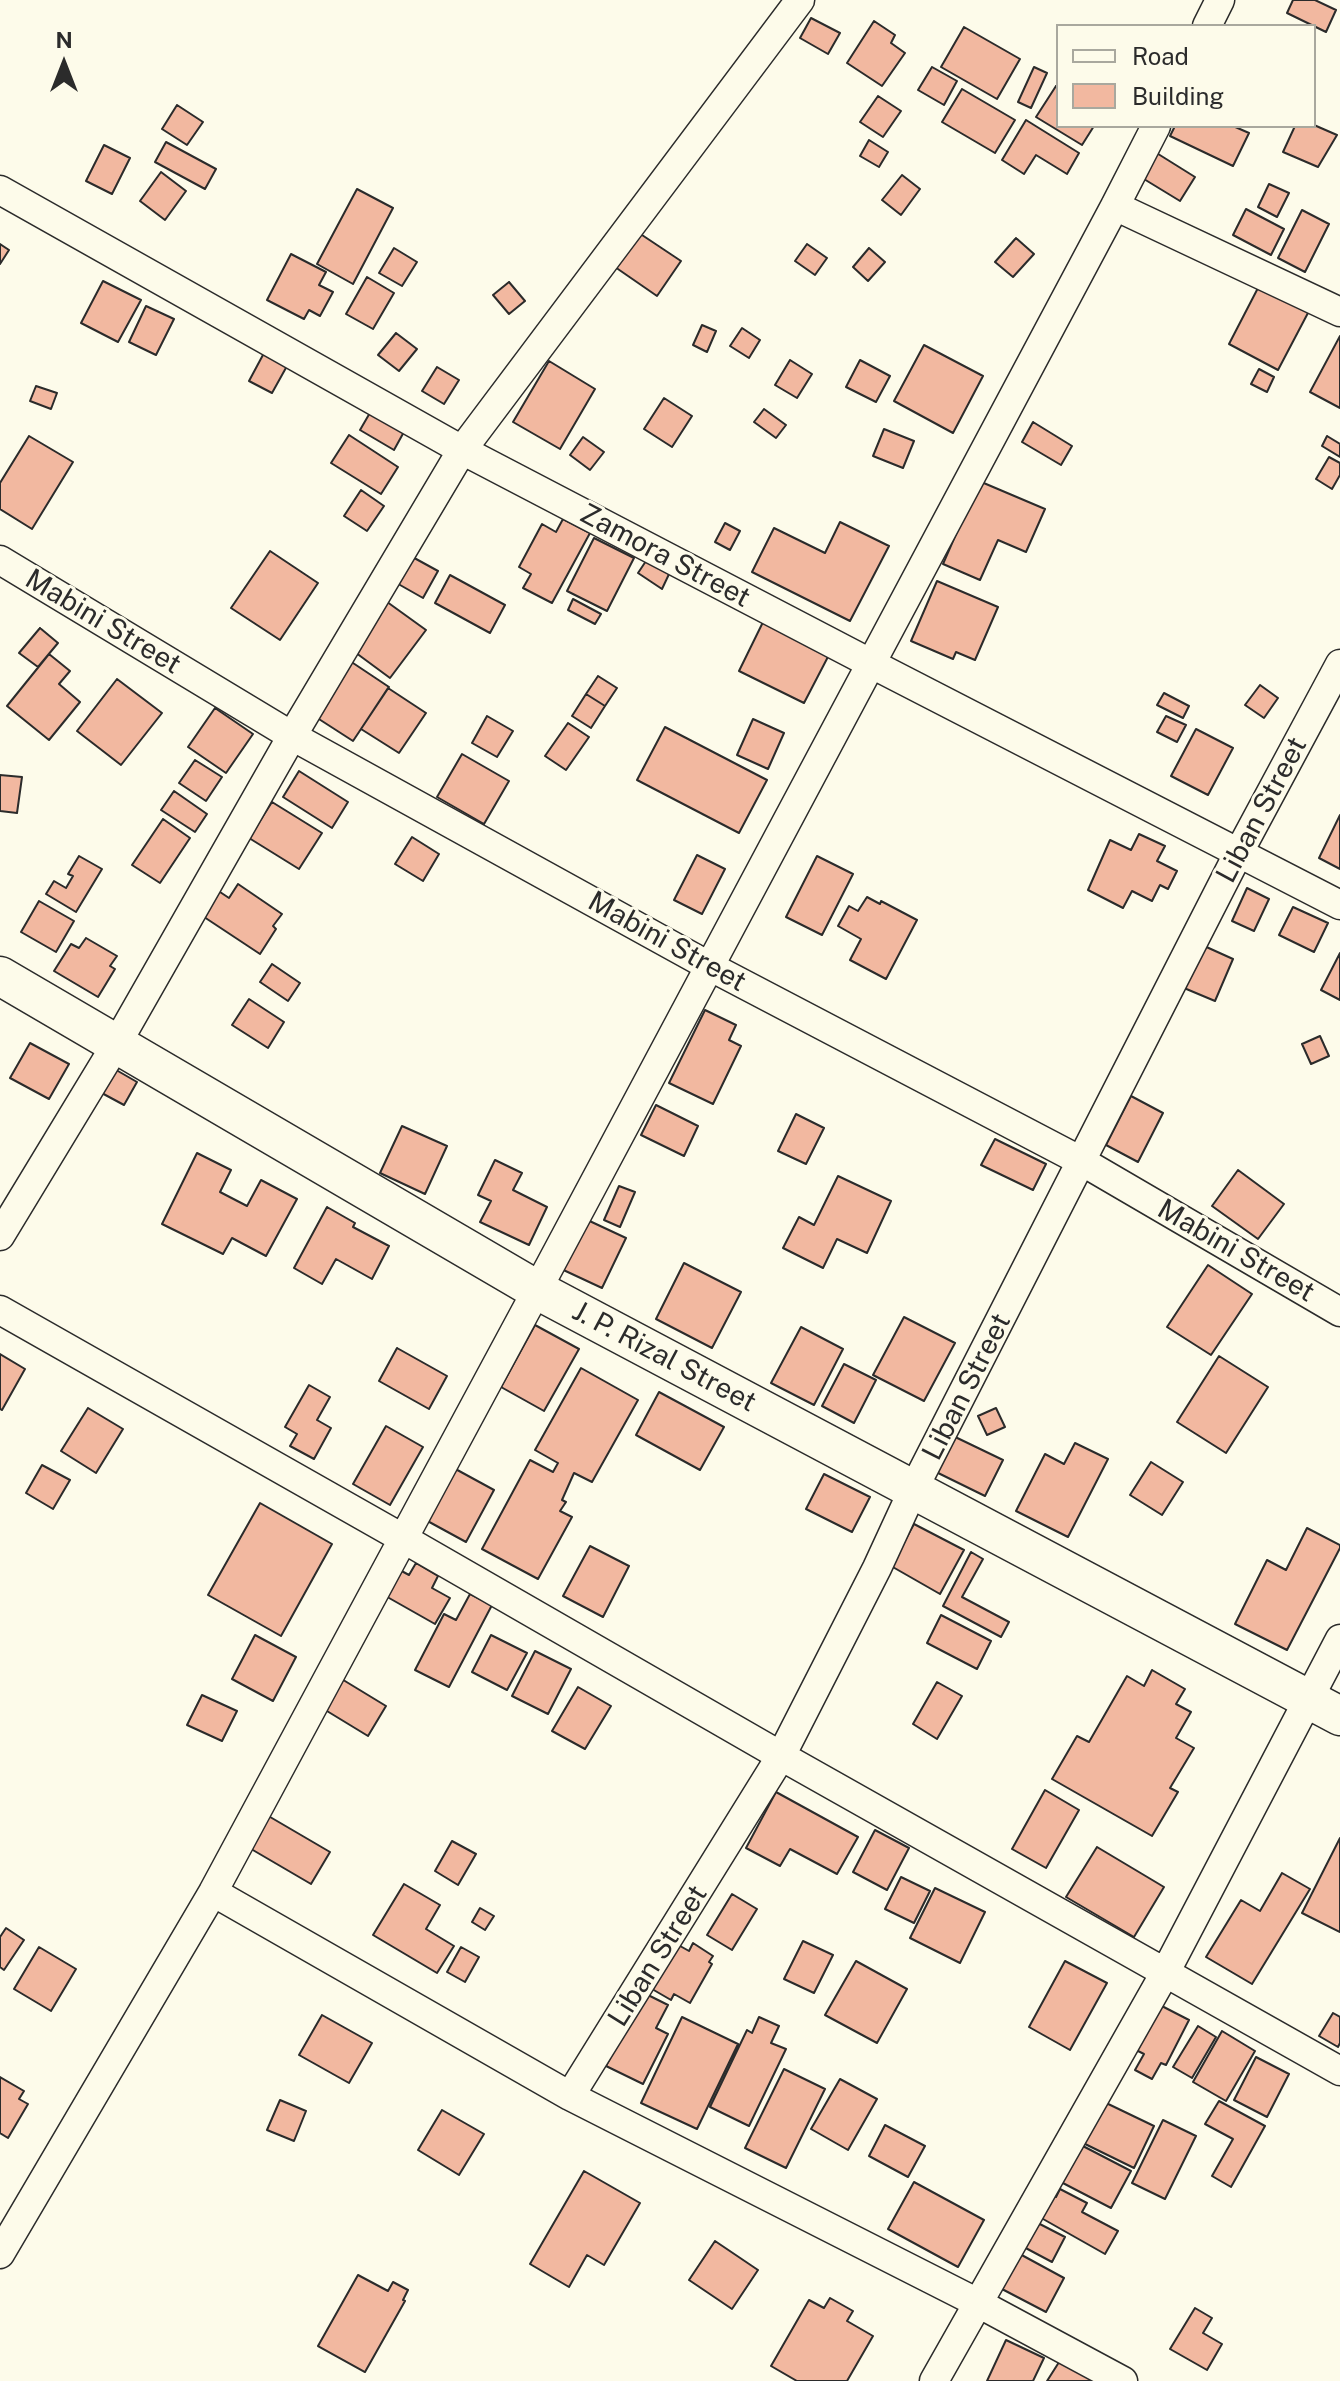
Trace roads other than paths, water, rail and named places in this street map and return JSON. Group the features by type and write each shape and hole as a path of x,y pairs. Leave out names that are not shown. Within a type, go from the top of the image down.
{"main road":[{"name":"J. P. Rizal Street","path":"0,976 537,1290 1324,1708"}],"street":[{"path":"0,1236 117,1043 292,736 462,450 800,0"},
{"path":"1208,24 1220,0"},
{"path":"0,2254 213,1892 1155,128"},
{"name":"Zamora Street","path":"0,190 462,450 1340,905"},
{"path":"1115,206 1340,312"},
{"name":"Mabini Street","path":"0,560 292,736 709,966 1083,1162 1340,1312"},
{"name":"Liban Street","path":"570,2096 781,1756 877,1568 913,1490 1239,852 1340,664"},
{"path":"0,1310 1340,2071"},
{"path":"934,2381 1165,1973 1324,1708 1340,1639"},
{"path":"213,1892 570,2096 978,2303 1123,2381"}]}
